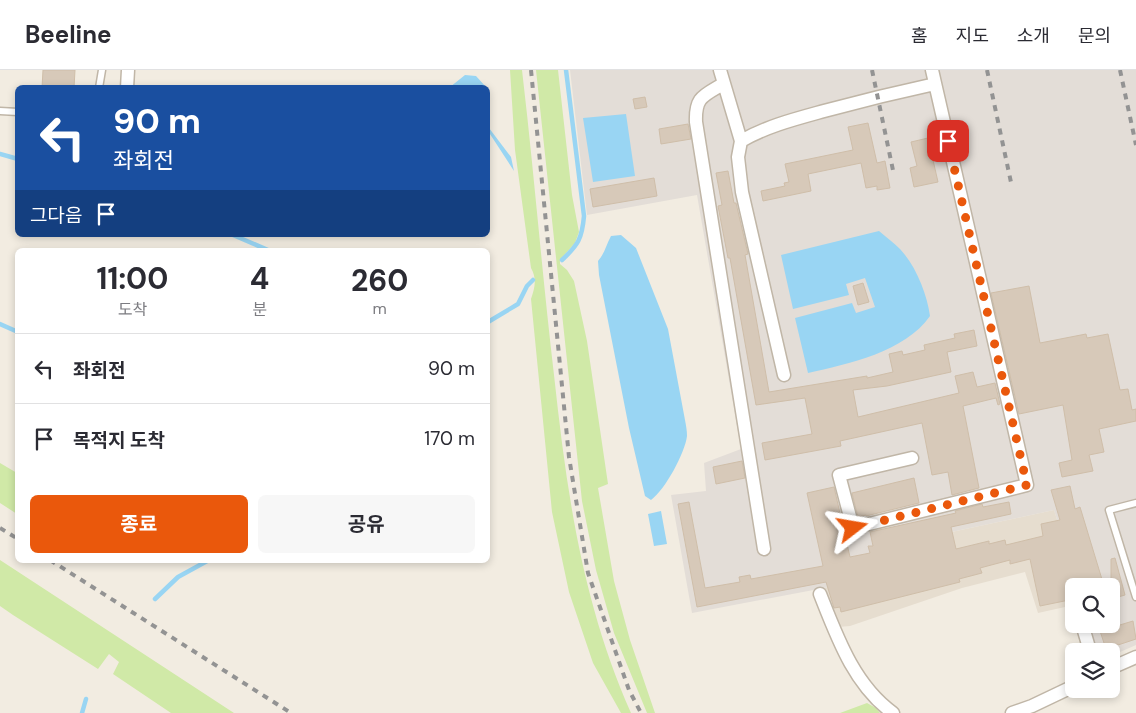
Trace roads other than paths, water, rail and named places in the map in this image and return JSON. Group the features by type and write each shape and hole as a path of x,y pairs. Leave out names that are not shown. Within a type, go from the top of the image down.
{"street":[{"path":"127,85 128,70"},
{"path":"720,70 741,141 738,157 742,192 784,375"},
{"path":"912,458 839,476 853,528 1027,485 932,70"},
{"path":"723,84 699,100 696,107 696,122 764,549"},
{"path":"741,141 760,130 789,121 877,96 935,84"},
{"path":"820,594 835,633 848,659 877,702 893,713"},
{"path":"1120,664 1136,658"},
{"path":"1012,713 1065,690"}],"lane":[{"path":"100,85 102,70"},
{"path":"0,111 15,112"},
{"path":"1136,503 1108,510 1136,596"}],"water":[{"path":"465,75 476,76 484,85 452,85"},
{"path":"626,114 635,176 593,182 583,118"},
{"path":"490,129 511,157 514,171 490,134"},
{"path":"879,231 900,249 916,272 930,316 906,339 875,355 808,373 795,318 852,303 856,313 875,307 865,278 846,284 849,295 793,309 781,255"},
{"path":"621,235 636,248 668,329 687,430 685,443 678,461 668,480 651,500 645,496 629,428 599,275 598,261 611,236"},
{"path":"661,511 667,544 654,546 648,514"}],"waterway":[{"path":"562,260 578,241 584,216 566,70"},
{"path":"0,154 15,158"},
{"path":"238,237 263,248"},
{"path":"490,321 518,304 527,286 533,280"},
{"path":"0,324 15,331"},
{"path":"155,599 178,577 204,563"},
{"path":"82,713 86,699"}],"railway":[{"path":"531,70 569,457 588,573 629,690 641,713"},
{"path":"872,70 894,175"},
{"path":"987,70 1012,187"},
{"path":"1120,70 1136,145"},
{"path":"0,528 15,537"},
{"path":"55,563 291,713"}]}
